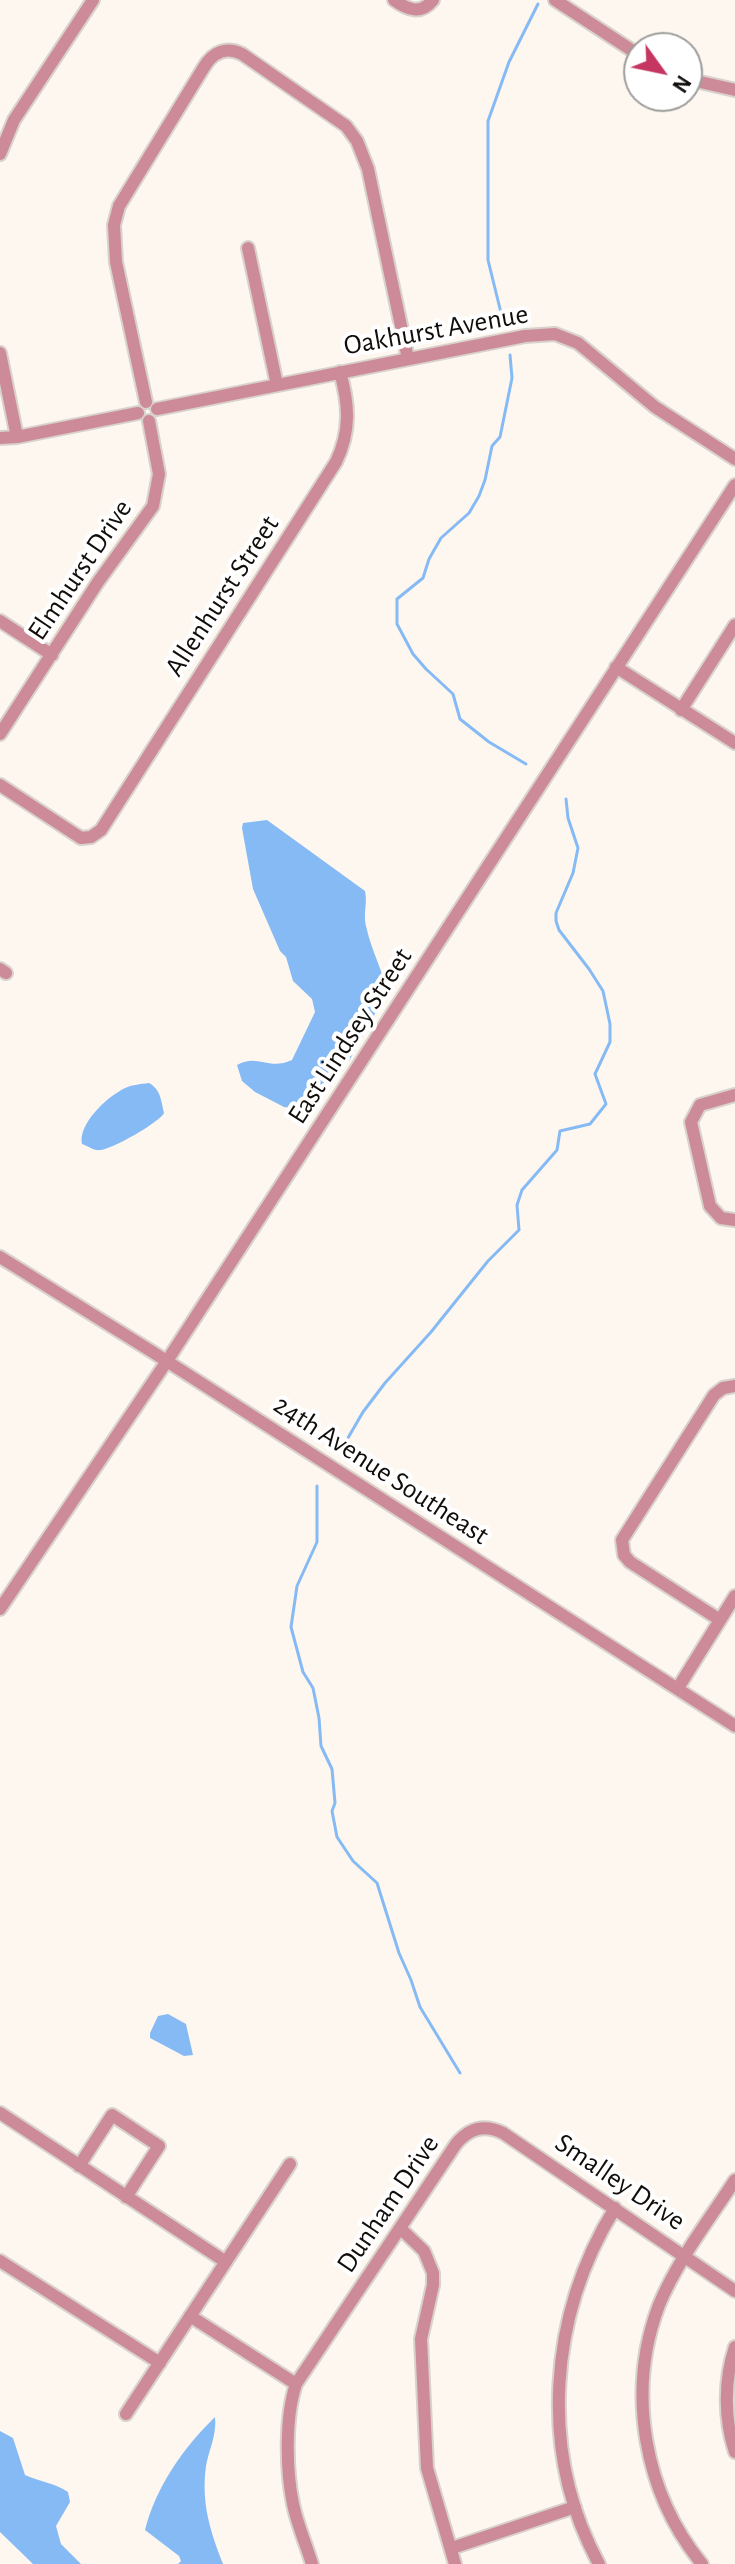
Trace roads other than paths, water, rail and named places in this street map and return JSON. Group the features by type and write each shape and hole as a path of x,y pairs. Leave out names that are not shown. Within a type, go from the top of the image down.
{"street":[{"path":"0,154 14,120 93,0"},
{"path":"394,0 405,8 415,10 425,8 433,0"},
{"path":"555,0 623,45"},
{"path":"146,402 116,262 113,241 116,215 135,177 204,67 215,54 229,50 242,54 339,120 357,141 368,169 408,359"},
{"path":"703,83 735,90"},
{"path":"248,248 277,385"},
{"name":"Oakhurst Avenue","path":"157,409 525,336 555,334 578,343 655,407 735,459"},
{"path":"0,353 17,437"},
{"name":"Allenhurst Street","path":"0,785 81,838 97,834 336,462 345,443 349,420 340,372"},
{"path":"146,402 153,403 157,409 156,417 149,421 142,420 138,413 139,406 146,402"},
{"path":"0,438 138,413"},
{"name":"Elmhurst Drive","path":"0,734 98,582 153,506 159,474 149,421"},
{"name":"East Lindsey Street","path":"0,1609 167,1361 735,485"},
{"path":"0,621 52,655"},
{"path":"681,710 735,625"},
{"path":"616,667 735,743"},
{"path":"735,1095 700,1105 691,1122 710,1206 721,1218 735,1220"},
{"name":"24th Avenue Southeast","path":"0,1257 735,1726"},
{"path":"720,1620 630,1562 623,1551 624,1534 710,1401 723,1388 735,1386"},
{"path":"678,1688 735,1596"},
{"path":"0,2113 226,2262"},
{"path":"79,2166 112,2115 147,2138 159,2146 126,2197"},
{"name":"Smalley Drive","path":"472,2129 492,2128 503,2133 735,2291"},
{"name":"Dunham Drive","path":"296,2384 456,2144 472,2129"},
{"path":"126,2414 290,2164"},
{"path":"699,2563 672,2521 655,2480 646,2443 642,2390 645,2355 670,2282 735,2180"},
{"path":"599,2564 575,2507 560,2440 558,2388 562,2346 579,2279 594,2244 615,2208"},
{"path":"400,2228 424,2251 433,2273 421,2339 427,2468 455,2564"},
{"path":"0,2261 160,2363"},
{"path":"190,2316 296,2384 291,2397 288,2425 290,2483 293,2505 312,2564"},
{"path":"735,2347 727,2384 728,2423 735,2452"},
{"path":"452,2548 575,2507"}],"water":[{"path":"267,820 365,891 369,938 387,992 349,1061 329,1071 311,1105 296,1109 284,1107 255,1092 242,1081 237,1065 251,1061 276,1064 292,1060 315,1012 312,999 293,981 286,957 280,951 253,889 243,823"},
{"path":"149,1083 160,1096 164,1113 161,1117 135,1135 106,1149 96,1150 82,1144 84,1128 102,1105 126,1088"},
{"path":"168,2014 186,2024 193,2055 184,2056 150,2038 158,2016"},
{"path":"215,2417 214,2436 206,2466 205,2492 211,2528 223,2564 178,2564 181,2561 179,2556 145,2530 156,2499 172,2469"},
{"path":"0,2431 13,2438 25,2475 68,2492 70,2502 56,2526 61,2544 81,2564 33,2564 0,2532"}],"waterway":[{"path":"503,321 488,260 488,121 509,62 538,4"},
{"path":"510,355 512,378 500,437 492,446 479,496 469,513 441,538 423,578 397,599 397,624 413,654 453,694 460,719 489,742 526,764"},
{"path":"345,1443 385,1383 488,1261 519,1230 517,1205 522,1190 557,1150 560,1131 590,1124 606,1104 595,1074 610,1042 610,1024 603,991 559,930 556,921 556,913 573,873 578,848 568,818 566,799"},
{"path":"317,1486 317,1542 297,1586 291,1627 303,1672 313,1688 321,1746 332,1769 335,1803 332,1811 337,1837 353,1861 377,1883 420,2007 460,2073"}]}
